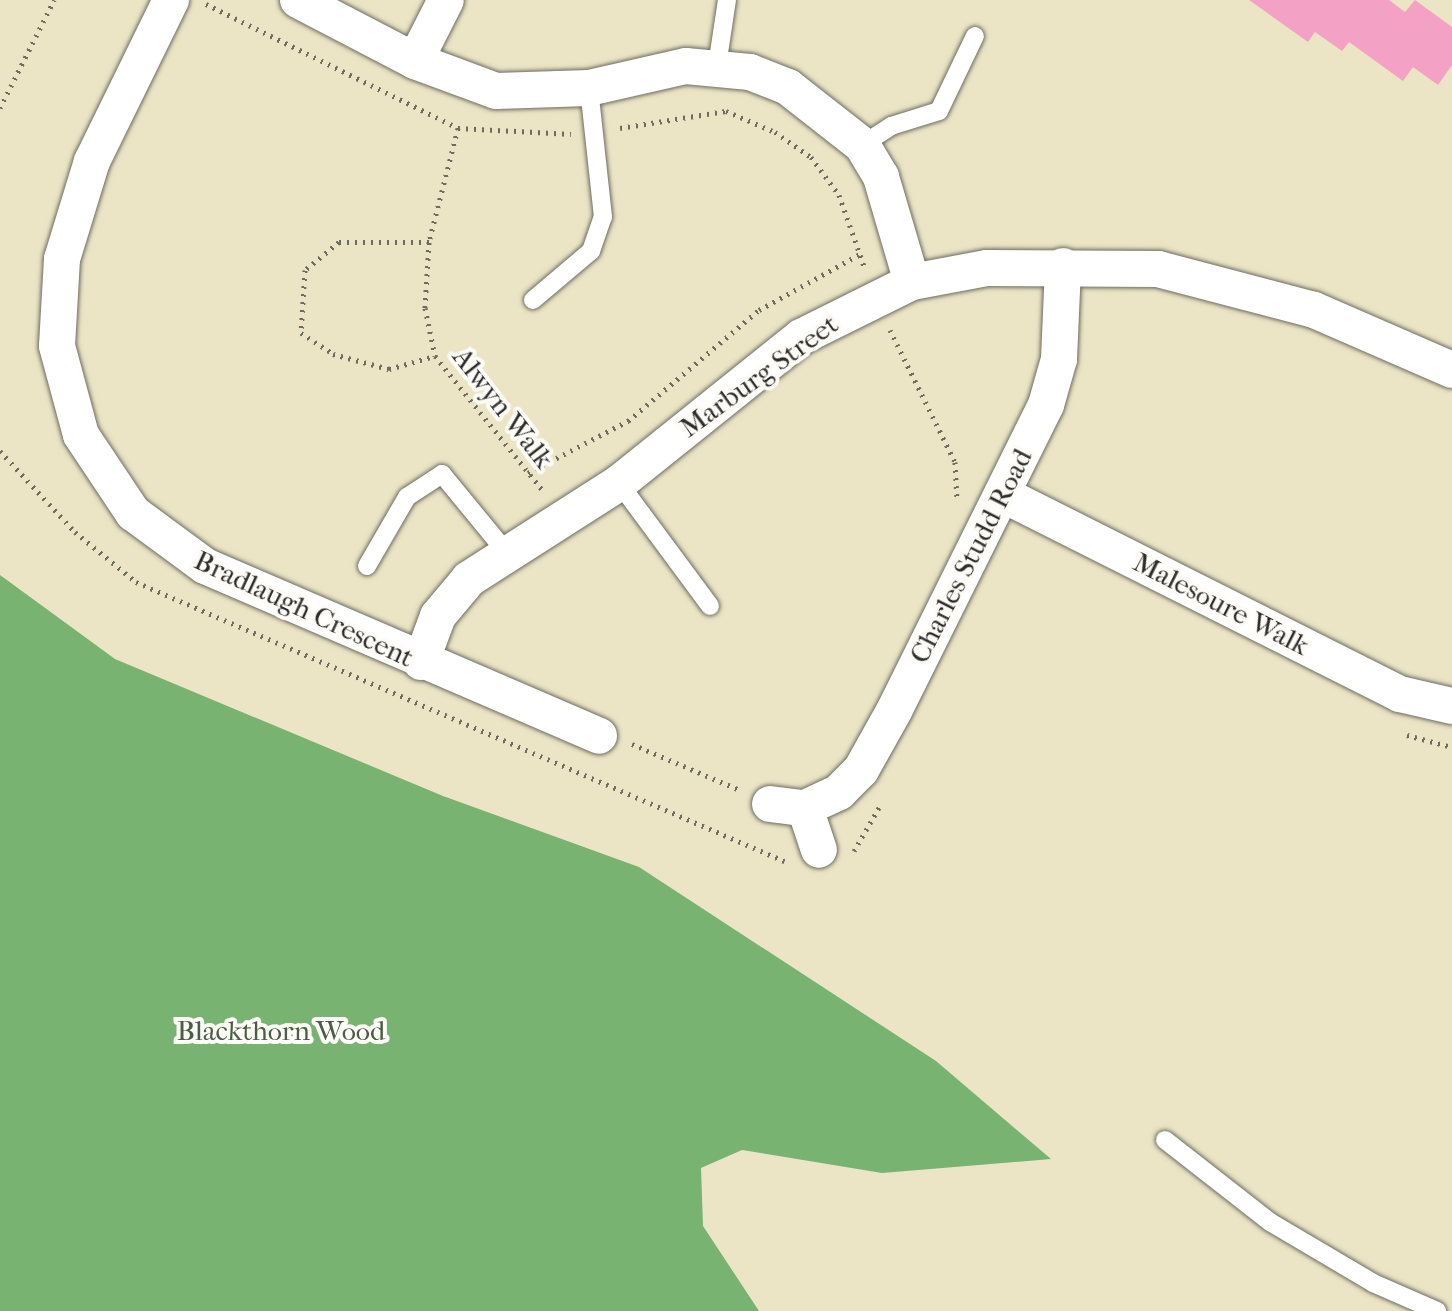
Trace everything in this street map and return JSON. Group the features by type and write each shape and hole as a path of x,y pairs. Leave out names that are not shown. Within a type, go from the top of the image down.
{"street":[{"name":"Bradlaugh Crescent","path":"171,0 92,161 62,259 57,346 81,435 133,513 168,544 421,662 599,736"},
{"path":"298,0 415,61 496,91 589,88 717,66 788,87 862,145 881,177 912,282"},
{"path":"415,61 446,0"},
{"name":"Marburg Street","path":"421,662 438,616 469,579 506,552 619,483 801,337 874,296 912,282 987,268 1063,266 1158,269 1267,294 1452,370"},
{"name":"Charles Studd Road","path":"788,806 839,792 861,770 1002,494 1054,382 1063,266"},
{"name":"Malesoure Walk","path":"1002,494 1400,694 1450,696"},
{"path":"788,806 822,859"}],"lane":[{"path":"717,66 727,0"},
{"path":"862,145 891,126 939,111 975,36"},
{"path":"533,300 591,251 603,217 598,133 589,88"},
{"path":"367,566 407,497 442,474 506,552"},
{"path":"619,483 710,606"},
{"path":"1165,1140 1270,1222 1373,1283 1437,1311"}],"path":[{"path":"0,108 54,0"},
{"path":"199,0 458,128 598,133 726,111 775,132 811,157 839,195 874,296 955,462 958,519 981,530"},
{"name":"Alwyn Walk","path":"458,128 429,242 425,308 435,356 564,517"},
{"path":"429,242 339,242 305,270 301,333 333,354 389,369 435,356"},
{"path":"528,473 628,421 759,310 860,254"},
{"path":"0,451 75,532 136,582 822,859 883,799"},
{"path":"1395,728 1452,747"},
{"path":"599,736 651,748 788,806"}],"green space":[{"name":"Blackthorn Wood","path":"0,575 115,659 443,796 639,867 936,1061 1051,1159 882,1173 742,1150 701,1168 703,1226 759,1311 0,1311"}],"building":[{"path":"1249,0 1389,0 1405,12 1415,0 1452,27 1452,65 1438,85 1413,67 1403,81 1349,42 1342,51 1315,32 1308,42"}]}
